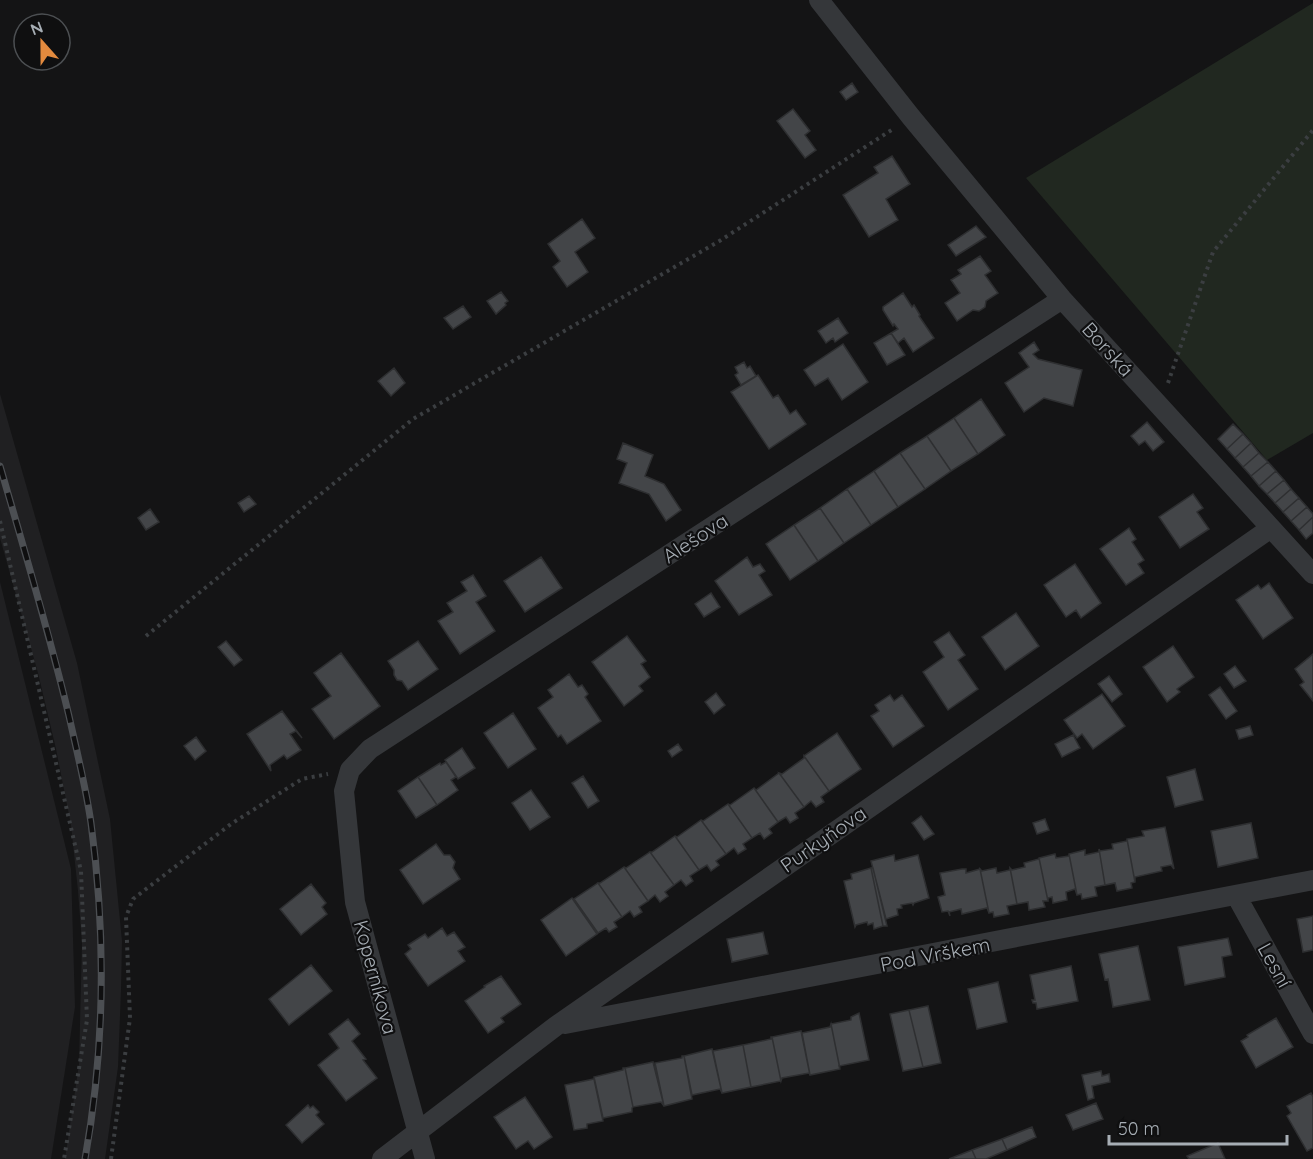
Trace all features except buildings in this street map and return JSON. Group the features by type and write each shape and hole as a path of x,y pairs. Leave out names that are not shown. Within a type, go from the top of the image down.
{"street":[{"name":"Borská","path":"819,0 911,117 1062,299 1313,574"},
{"name":"Alešova","path":"344,791 350,770 370,749 1062,299"},
{"name":"Purkyňova","path":"382,1159 556,1026 1271,528"},
{"name":"Koperníkova","path":"344,791 355,902 425,1159"},
{"name":"Pod Vrškem","path":"556,1026 1237,897 1313,880"},
{"name":"Lesní","path":"1237,897 1313,1034"}],"path":[{"path":"146,636 413,419 721,240 911,117"},
{"path":"1160,406 1213,252 1313,130"},
{"path":"0,521 81,871 87,1020 64,1159"},
{"path":"111,1159 130,1018 126,917 133,899 231,824 302,780 350,770"}],"shaded area":[{"path":"1313,3 1313,433 1267,460 1026,178"},
{"path":"0,394 77,663 110,819 122,941 118,1067 105,1159 65,1159 79,1064 82,943 78,891 71,825 56,749 38,673 0,538"},
{"path":"0,582 71,869 75,1007 51,1159 0,1159"}],"railway":[{"path":"0,466 61,685 91,823 99,907 101,991 100,1033 92,1117 85,1159"}]}
